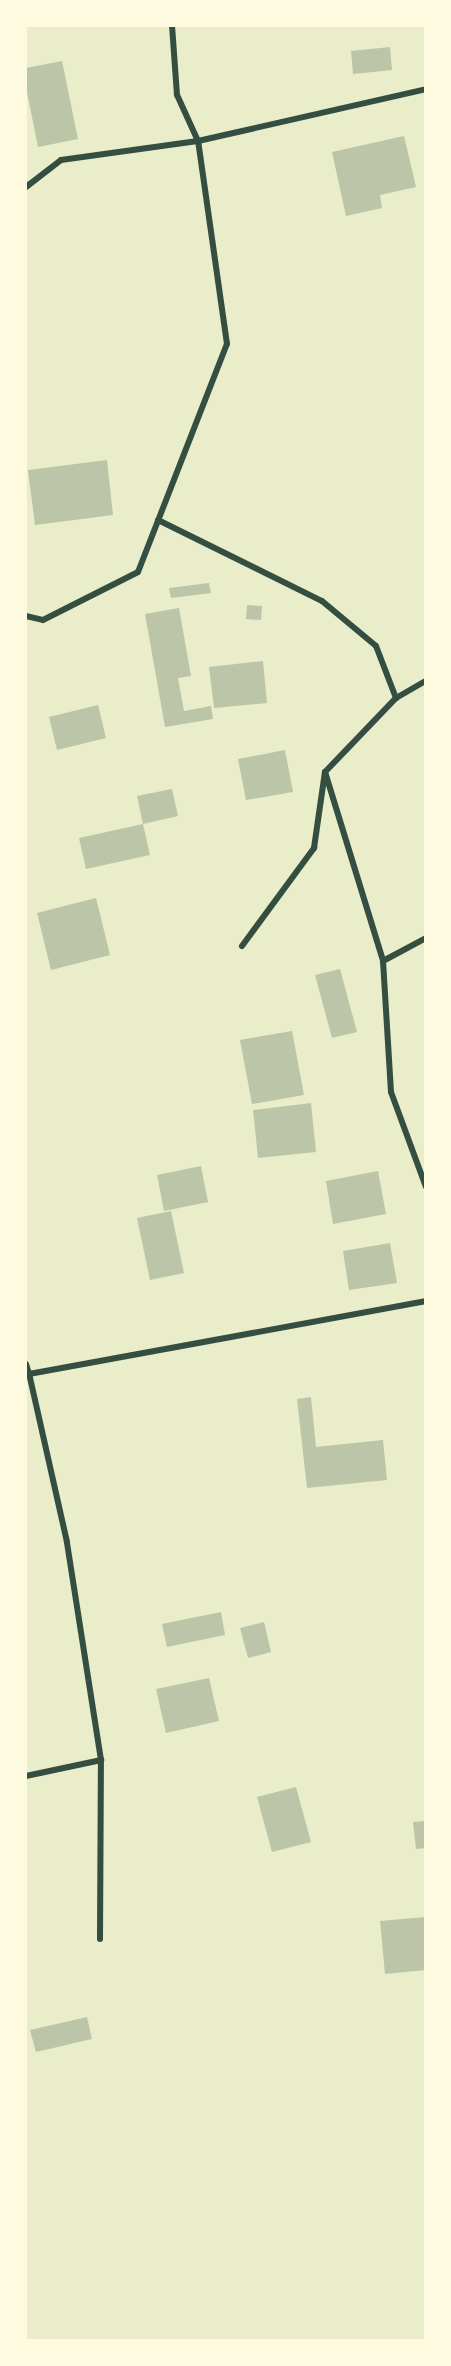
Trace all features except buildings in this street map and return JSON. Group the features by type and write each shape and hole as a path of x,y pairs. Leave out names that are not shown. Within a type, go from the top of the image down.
{"street":[{"path":"26,616 43,620 138,572 227,344 198,141 177,95 172,26"},
{"path":"26,187 61,160 198,141 426,88"},
{"path":"158,520 322,601 376,646 396,698"},
{"path":"242,946 314,848 325,772 396,698 426,681"},
{"path":"325,772 383,961 391,1092 426,1187"},
{"path":"383,961 426,938"},
{"path":"29,1374 426,1301"},
{"path":"26,1364 67,1542 101,1760 100,1939"},
{"path":"26,1776 101,1760"}]}
